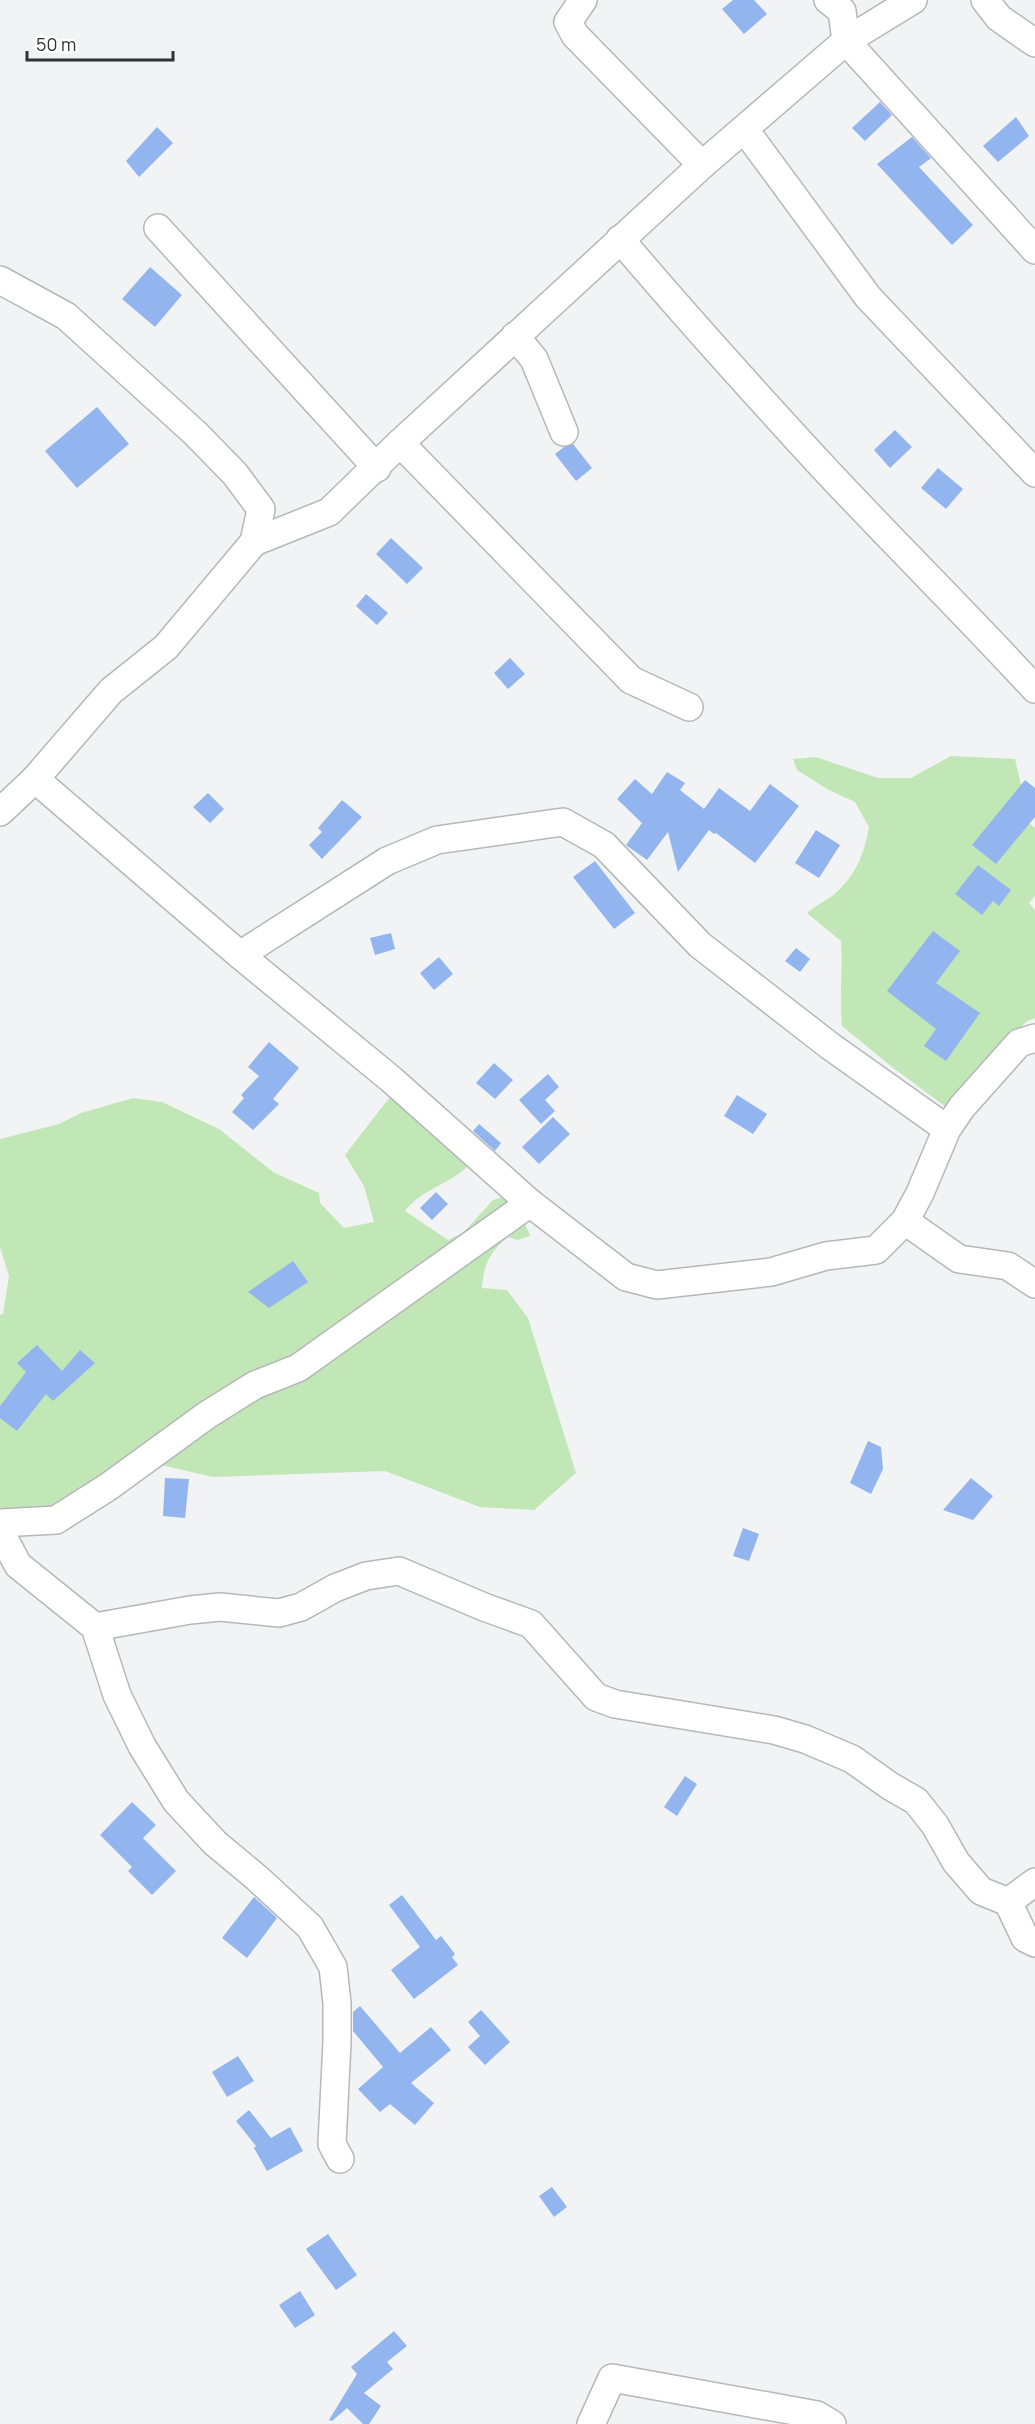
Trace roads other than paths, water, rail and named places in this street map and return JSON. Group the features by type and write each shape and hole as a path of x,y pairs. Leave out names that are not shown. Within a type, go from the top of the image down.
{"street":[{"path":"583,0 568,22 575,35 702,165"},
{"path":"828,0 842,11 846,41 1035,250"},
{"path":"0,812 35,779 111,691 166,647 254,542 329,512 515,336 702,165 846,41 913,0"},
{"path":"985,0 999,18 1035,43"},
{"path":"745,130 868,297 1035,473"},
{"path":"158,228 376,468"},
{"path":"620,239 678,307 823,467 964,611 1035,689"},
{"path":"0,280 66,316 195,433 234,474 261,508 254,542"},
{"path":"515,336 534,359 564,432"},
{"path":"400,443 631,680 689,707"},
{"path":"35,779 240,955 392,1080 530,1203 626,1277 657,1285 771,1272 826,1256 876,1250 905,1221 920,1193 946,1129 962,1107 1019,1043 1035,1038"},
{"path":"240,955 387,861 437,840 563,822 604,845 700,945 830,1046 946,1129"},
{"path":"0,1523 56,1520 108,1487 207,1415 255,1385 298,1368 530,1203"},
{"path":"905,1221 959,1259 1008,1266 1035,1284"},
{"path":"0,1531 18,1565 95,1627 122,1705 142,1746 176,1801 215,1843 310,1927 333,1967 337,2003 337,2042 332,2144 340,2159"},
{"path":"95,1627 220,1607 279,1613 301,1607 335,1588 366,1576 399,1571 531,1624 596,1697 615,1704 774,1730 805,1739 852,1759 916,1801 935,1825 956,1863 981,1890 1008,1902 1025,1938 1035,1943"},
{"path":"1008,1902 1035,1882"},
{"path":"591,2424 612,2378 817,2415 832,2424"}]}
